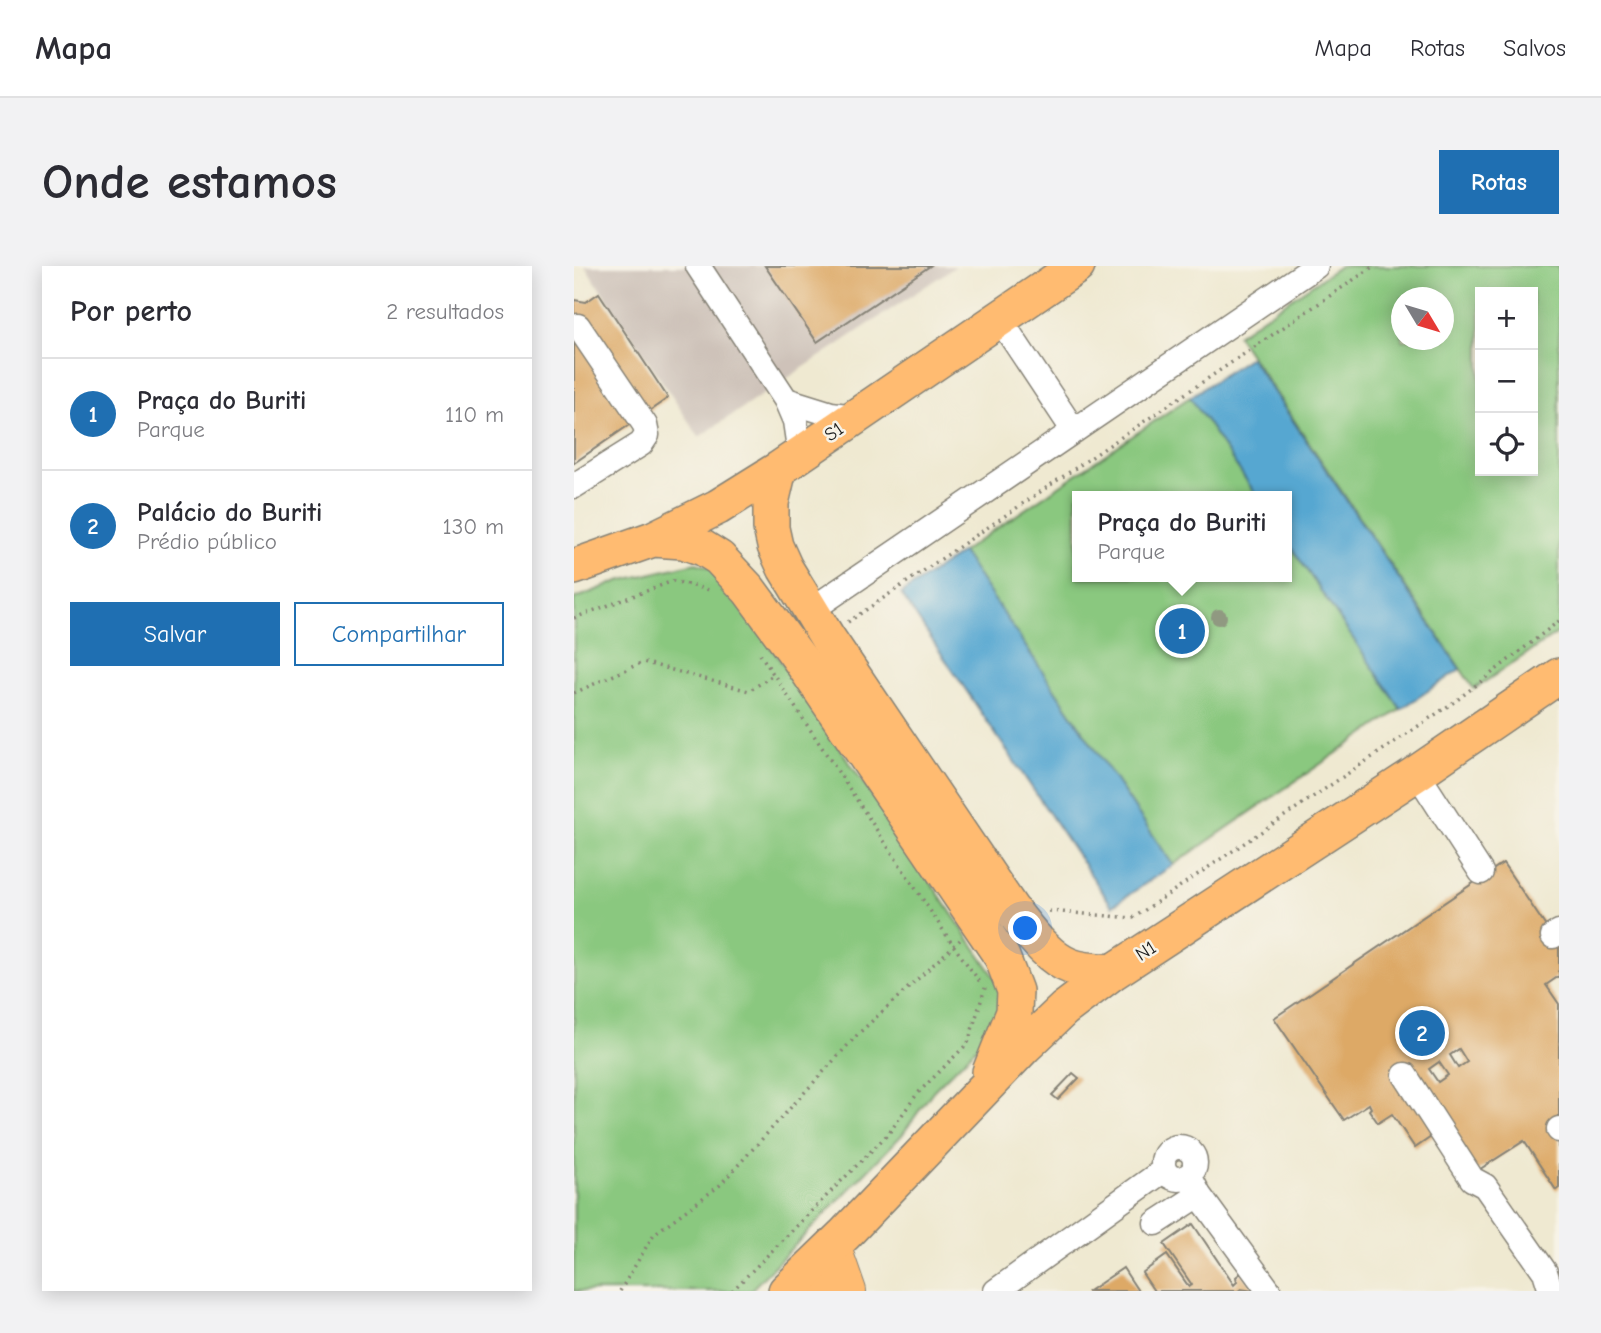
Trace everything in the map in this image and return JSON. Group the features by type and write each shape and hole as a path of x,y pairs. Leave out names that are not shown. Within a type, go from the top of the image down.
{"highway":[{"name":"S1","path":"574,567 653,539 718,508 1077,266"},
{"path":"789,462 771,503 771,528 775,546 785,568 827,637 1011,909 1056,958 1069,966 1113,972"},
{"path":"653,539 682,541 704,548 719,558 750,590 807,669 1002,957 1015,991 1014,1012 982,1091"},
{"name":"N1","path":"807,1285 834,1245 1064,1009 1113,972 1417,773 1559,676"}],"main road":[{"path":"834,1245 850,1291"}],"lane":[{"path":"698,266 786,400 795,421 789,462"},
{"path":"811,610 1316,266"},
{"path":"999,318 1074,431"},
{"path":"574,486 641,443 647,435 645,425 578,326"},
{"path":"786,400 831,414 855,417"},
{"path":"1417,773 1481,872"},
{"path":"1405,1075 1472,1179 1485,1186 1545,1272 1551,1291"},
{"path":"996,1291 1164,1170 1165,1156 1177,1147 1184,1148 1194,1157 1194,1185 1269,1291"},
{"path":"1156,1223 1194,1185"}],"path":[{"path":"574,618 673,581 722,593"},
{"path":"732,1291 889,1133 916,1094 968,1043 985,988 953,946 758,652"}],"shaded area":[{"path":"585,266 956,266 699,437"}],"green space":[{"path":"1340,266 1559,266 1559,632 1474,689 1237,335"},
{"path":"1190,397 1254,491 1072,491 1072,582 1292,582 1292,548 1401,709 1173,865 962,552"},
{"path":"696,563 719,570 1003,989 1003,1021 933,1091 902,1135 750,1291 574,1291 574,599 619,581"}],"water":[{"path":"1250,357 1460,669 1401,709 1292,548 1292,491 1254,491 1190,397"},
{"path":"962,552 1173,865 1112,906 901,594"}],"building":[{"path":"765,266 930,266 817,342"},
{"path":"599,293 668,398 574,463 574,300 586,302"},
{"path":"1503,863 1559,946 1559,976 1546,985 1559,1004 1559,1188 1556,1190 1524,1141 1477,1171 1434,1135 1415,1148 1392,1114 1378,1123 1369,1110 1369,1104 1344,1120 1274,1018","holes":["1459,1049 1467,1062 1458,1068 1450,1055","1439,1062 1448,1075 1438,1082 1429,1069"]},
{"path":"1073,1073 1079,1078 1058,1100 1052,1095"},
{"path":"1193,1224 1234,1285 1237,1282 1236,1277 1241,1273 1254,1288 1253,1291 1154,1291 1142,1273 1167,1255 1189,1287 1192,1285 1164,1244"},
{"path":"1123,1268 1138,1291 1089,1291"}],"place":[{"name":"Praça do Buriti","path":"1182,631"},
{"name":"Palácio do Buriti","path":"1422,1033"}]}
